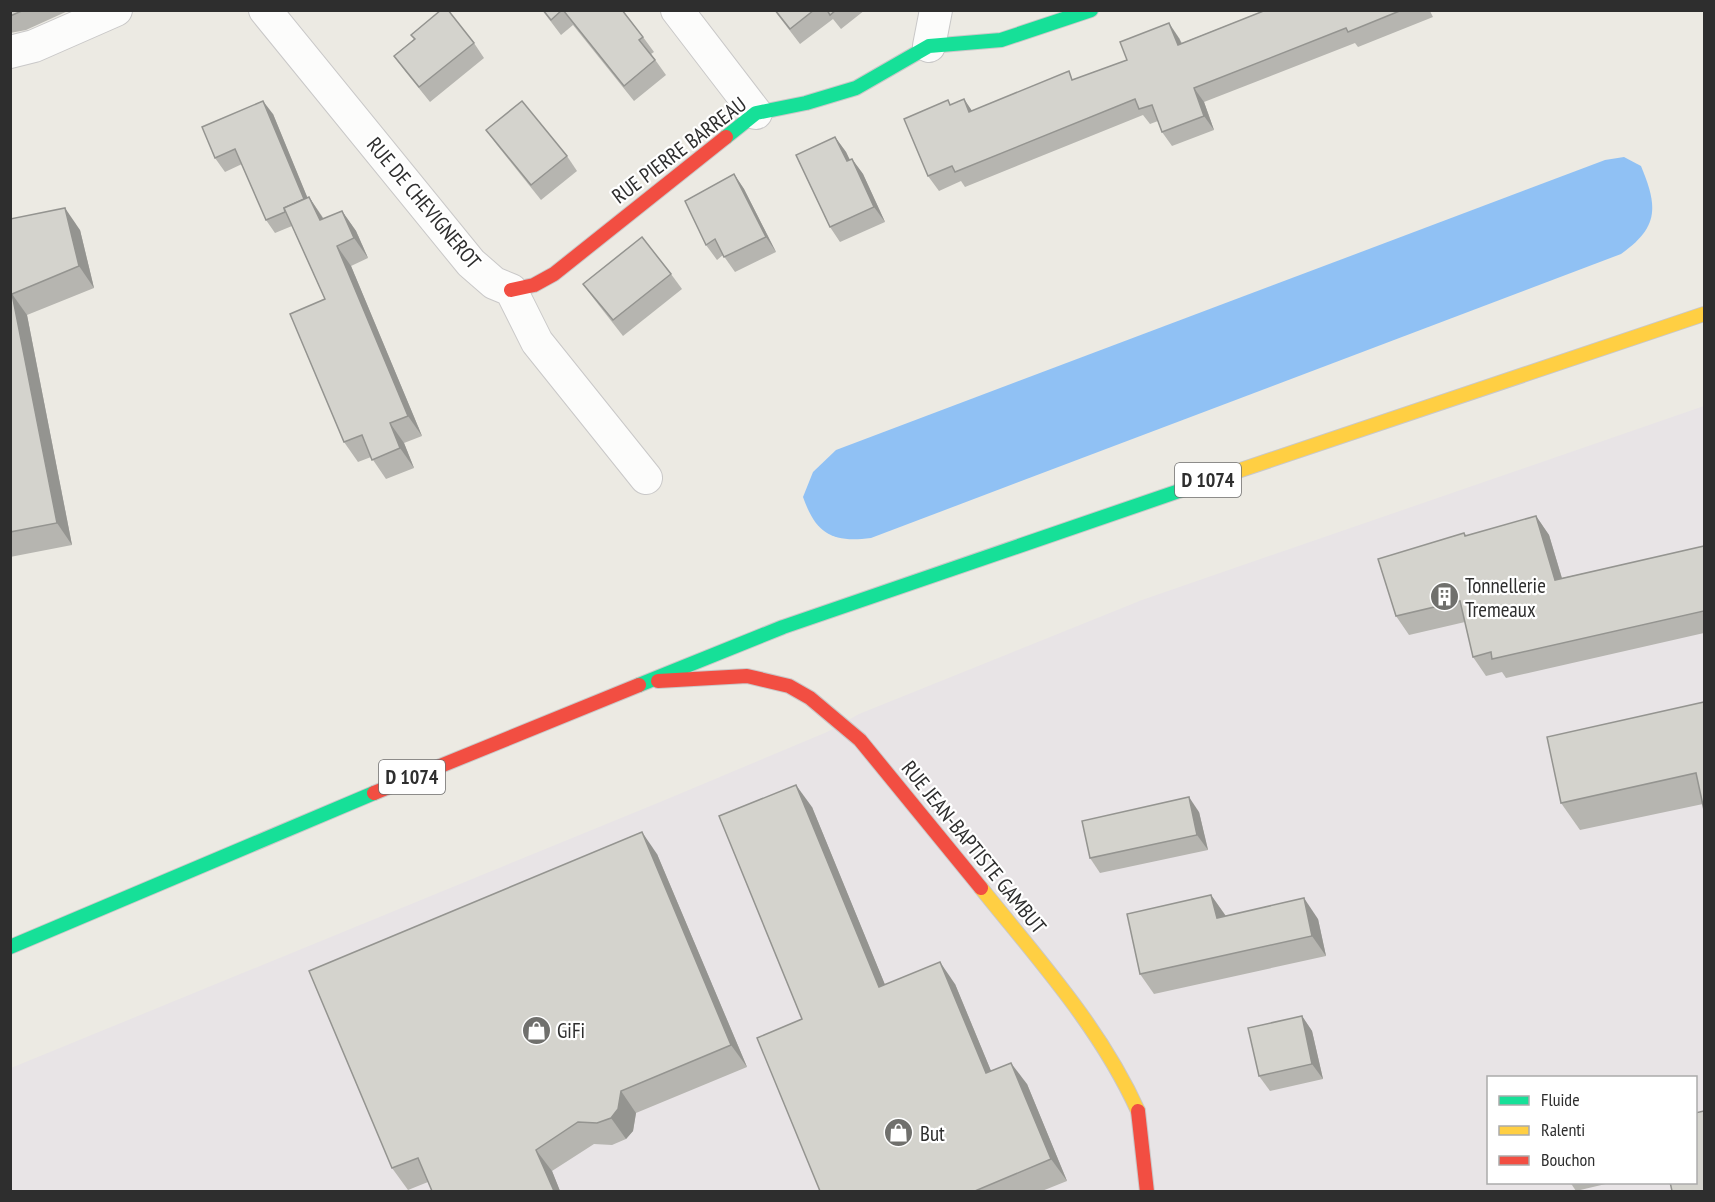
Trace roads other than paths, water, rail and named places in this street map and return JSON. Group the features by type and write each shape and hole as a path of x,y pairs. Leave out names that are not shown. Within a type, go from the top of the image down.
{"main road":[{"name":"RUE PIERRE BARREAU","path":"511,290 526,289 539,284 756,113 806,103 856,88 929,46 1001,40 1091,10"},
{"name":"D 1074","path":"10,947 645,682 783,627 950,568 1704,314"},
{"name":"RUE JEAN-BAPTISTE GAMBUT","path":"645,682 737,675 756,675 779,681 799,689 825,707 860,740 1063,989 1107,1049 1138,1110 1147,1191"}],"street":[{"path":"10,52 34,45 116,10"},
{"name":"RUE DE CHEVIGNEROT","path":"265,10 471,263 494,283 511,290"},
{"path":"677,10 756,113"},
{"path":"929,46 936,10"},
{"path":"511,290 537,342 646,478"}],"water":[{"path":"1624,157 1641,166 1650,193 1652,215 1643,235 1621,254 871,538 846,539 827,533 820,528 808,510 803,497 813,472 836,450 1605,160"}],"place":[{"name":"Tonnellerie Tremeaux","path":"1444,597"},
{"name":"GiFi","path":"536,1030"},
{"name":"But","path":"899,1133"}]}
